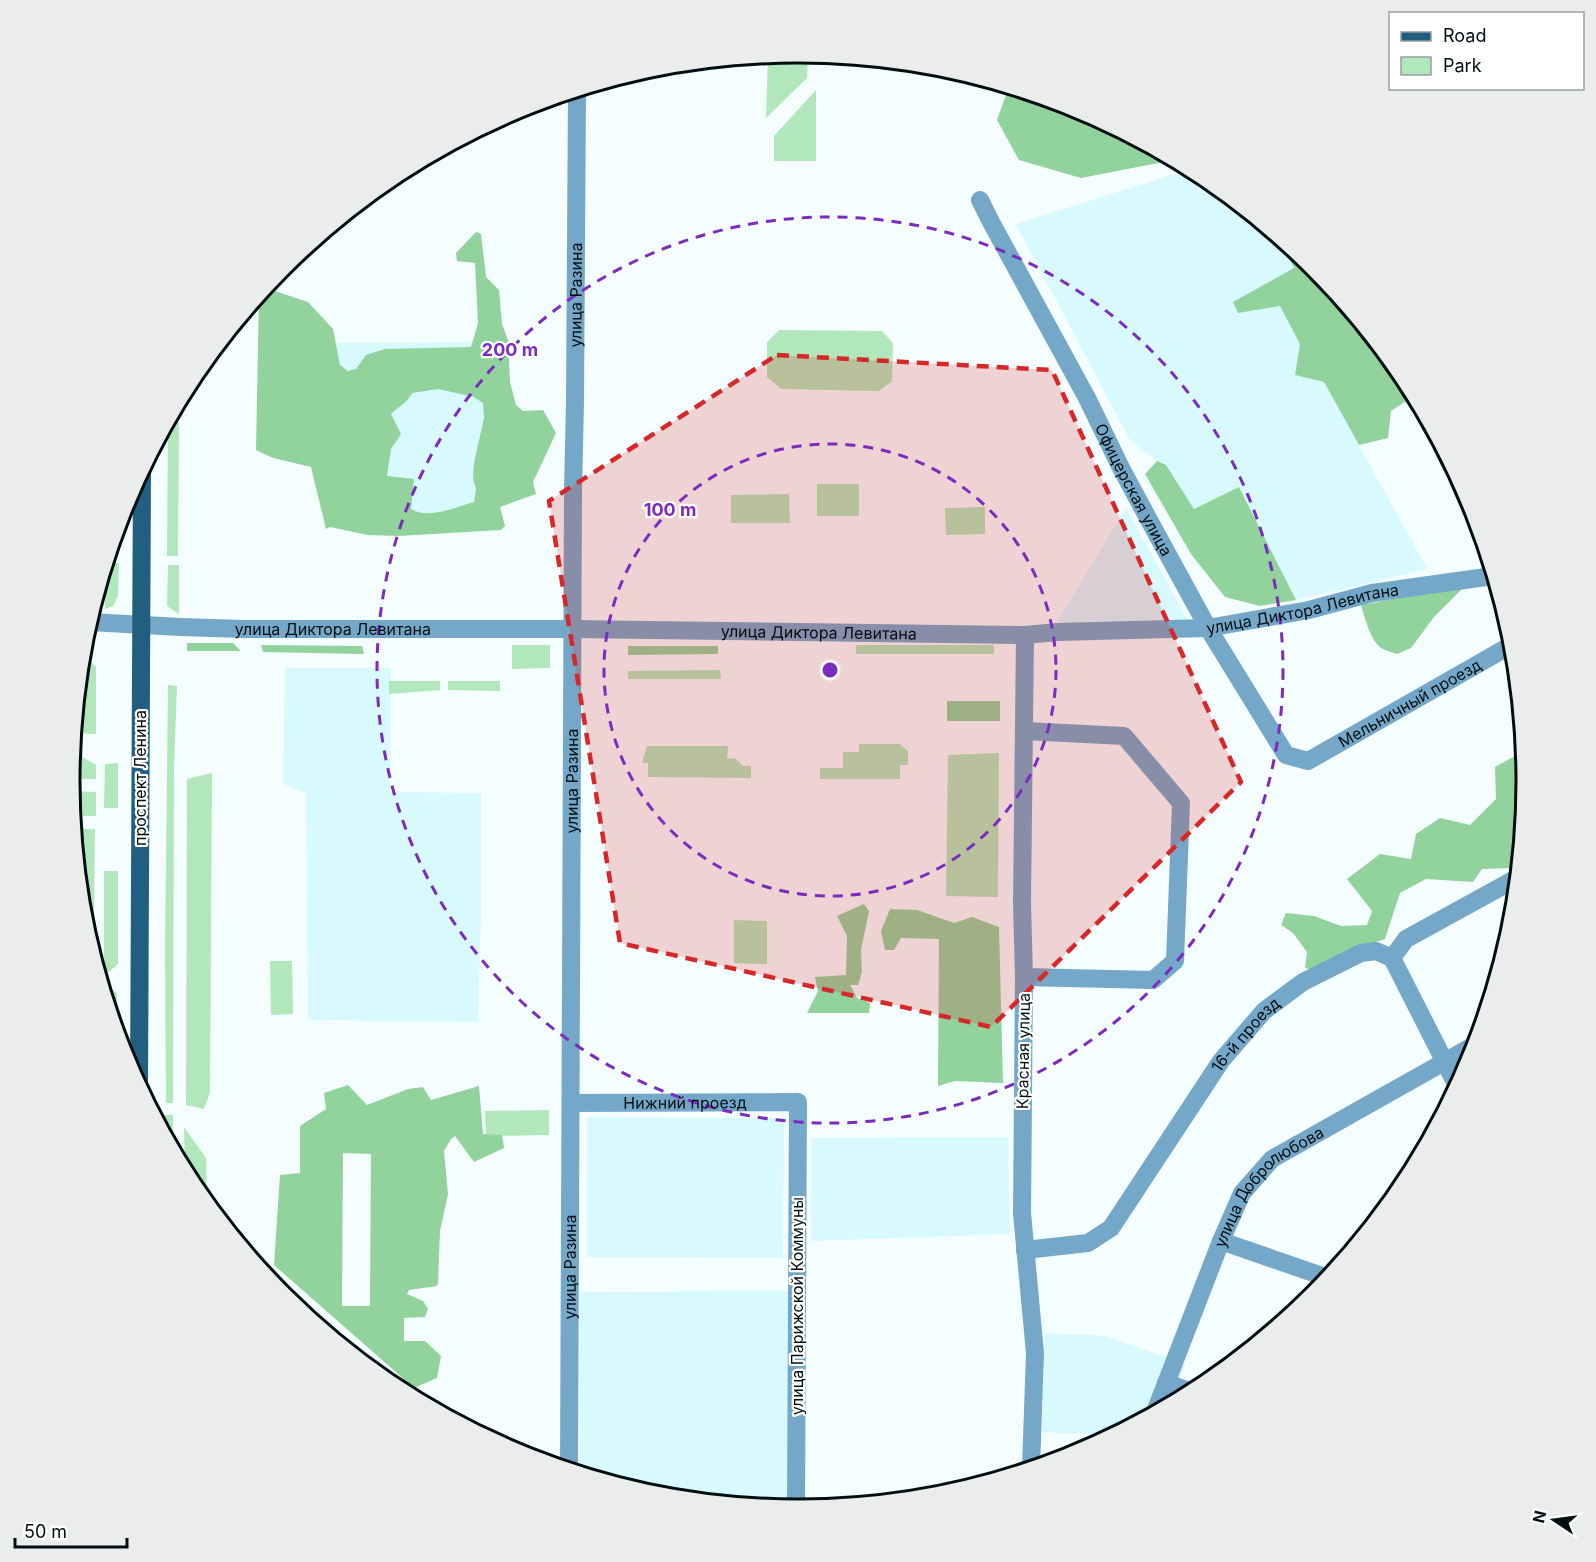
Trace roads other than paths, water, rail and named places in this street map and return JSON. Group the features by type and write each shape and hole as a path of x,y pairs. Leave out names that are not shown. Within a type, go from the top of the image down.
{"main road":[{"name":"проспект Ленина","path":"139,1065 142,491"}],"street":[{"name":"улица Разина","path":"569,1462 572,629 576,401 577,98"},
{"name":"Офицерская улица","path":"980,200 1086,398 1120,468 1208,628 1286,755 1308,761"},
{"name":"улица Диктора Левитана","path":"98,622 243,629 572,629 1025,634 1208,628 1309,610 1372,593 1486,577"},
{"name":"Красная улица","path":"1025,634 1022,1213 1035,1353 1031,1460"},
{"name":"Мельничный проезд","path":"1308,761 1503,649"},
{"path":"1024,977 1153,980 1175,961 1181,803 1124,736 1025,731"},
{"path":"1452,1076 1392,958 1406,939 1509,883"},
{"name":"16-й проезд","path":"1025,1250 1088,1243 1111,1228 1221,1061 1264,1011 1303,982 1361,953 1376,951 1392,958"},
{"name":"улица Добролюбова","path":"1159,1402 1242,1193 1272,1159 1463,1051"},
{"name":"Нижний проезд","path":"571,1103 798,1102"},
{"name":"улица Парижской Коммуны","path":"796,1499 798,1102"},
{"path":"1221,1241 1319,1275"},
{"path":"1166,1383 1181,1388"}]}
